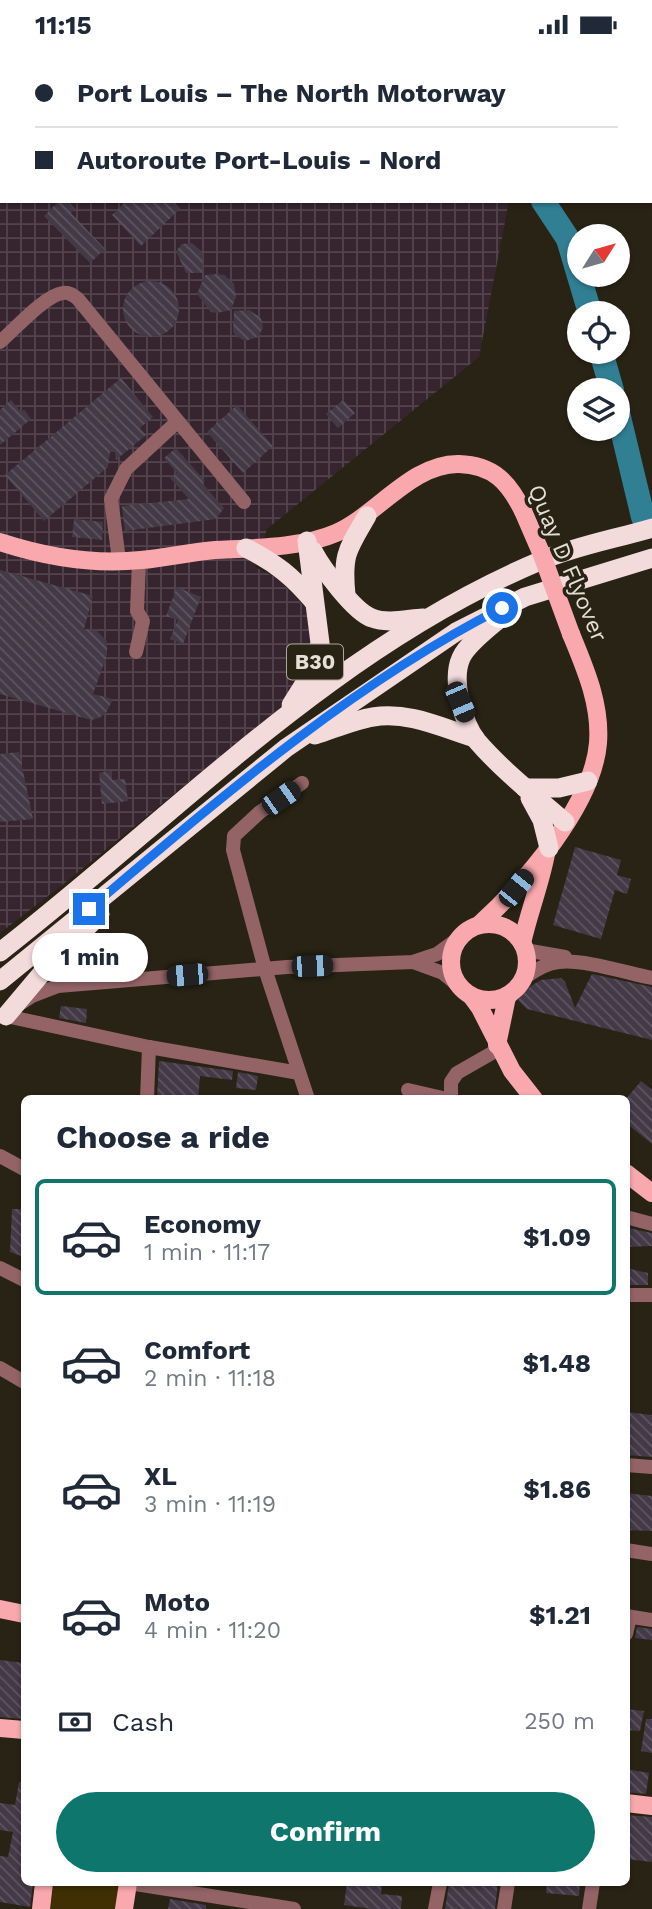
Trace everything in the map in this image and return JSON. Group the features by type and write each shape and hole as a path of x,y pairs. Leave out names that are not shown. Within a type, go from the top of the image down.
{"highway":[{"path":"346,595 344,568 348,550 366,516"},
{"path":"0,953 285,715 427,618 542,560 652,528"},
{"path":"307,541 323,570 371,618 427,618"},
{"path":"307,541 314,602"},
{"path":"246,548 272,561 314,602"},
{"path":"0,981 295,741 456,632 525,597 652,558"},
{"path":"475,739 457,692 456,682 461,657 487,629 525,597"},
{"name":"B30","path":"285,715 313,670 320,643 314,602"},
{"path":"295,741 372,717 389,715 435,724 475,739 565,822"},
{"path":"525,787 559,788 589,781"},
{"path":"525,787 542,820 548,850"},
{"path":"3,1020 43,973 174,838"}],"main road":[{"name":"Quay D Flyover","path":"0,542 48,556 74,560 139,561 307,541 335,534 366,516 410,481 434,470 457,464 481,467 503,480 512,489 523,511 587,673 597,707 598,743 589,781 548,850"},
{"path":"531,1095 512,1071 480,1008 451,968 453,947 459,938 479,925 507,900 548,850"},
{"path":"466,992 489,1001 507,997 524,978 527,969 524,946 527,918 540,884 548,850"},
{"path":"479,925 503,927 514,933 524,946"},
{"path":"498,1047 507,997"},
{"path":"630,1176 652,1193"},
{"path":"0,1609 21,1613"},
{"path":"0,1728 21,1730"},
{"path":"630,1804 652,1806"},
{"path":"41,1909 44,1886"},
{"path":"124,1909 128,1886"}],"street":[{"path":"0,342 51,297 69,293 78,299 244,502"},
{"path":"119,560 111,499 126,468 177,422"},
{"path":"136,652 143,621 137,611 139,561"},
{"path":"302,783 260,812 234,836 233,850 265,969 307,1095"},
{"path":"3,1020 32,996 58,986 265,969 413,962 437,954 459,938"},
{"path":"524,946 580,963"},
{"path":"413,962 443,973 466,992"},
{"path":"524,978 559,962 580,963 652,978"},
{"path":"3,1020 299,1073"},
{"path":"147,1095 149,1047"},
{"path":"449,1095 451,1082 457,1073 498,1047"},
{"path":"408,1090 431,1095"},
{"path":"0,1156 21,1167"},
{"path":"630,1218 652,1224"},
{"path":"0,1268 21,1278"},
{"path":"630,1295 652,1295"},
{"path":"0,1368 21,1380"},
{"path":"630,1465 652,1467"},
{"path":"630,1551 652,1554"},
{"path":"630,1616 652,1620"},
{"path":"141,1886 212,1903 294,1909"},
{"path":"435,1909 439,1886"},
{"path":"504,1909 508,1886"},
{"path":"589,1909 593,1886"}],"shaded area":[{"path":"0,203 509,203 479,357 267,529 255,567 277,578 308,610 313,657 292,698 0,933"},
{"path":"54,1886 121,1886 117,1909 50,1909"}],"building":[{"path":"57,203 70,203 75,209 71,213 105,249 90,263 44,216"},
{"path":"124,203 175,203 180,209 141,246 112,215"},
{"path":"192,243 203,253 202,273 186,273 176,251 182,244"},
{"path":"205,275 224,275 234,284 236,297 231,310 217,313 211,312 197,294"},
{"path":"145,281 157,281 167,285 175,293 179,309 175,325 167,333 157,337 145,337 135,333 127,325 123,315 123,303 127,293 135,285"},
{"path":"249,310 261,318 263,328 258,337 245,341 233,331 234,311"},
{"path":"121,378 153,417 140,428 146,435 116,460 115,452 110,452 108,467 44,521 5,475"},
{"path":"11,400 31,419 0,445 0,410"},
{"path":"343,400 355,413 338,428 326,414"},
{"path":"237,405 273,446 243,473 207,432"},
{"path":"176,448 224,508 216,519 125,531 122,506 189,499 170,478 177,473 164,458"},
{"path":"74,519 103,522 102,540 72,537"},
{"path":"0,570 93,596 84,629 97,631 107,641 107,655 93,694 113,699 106,713 99,718 91,720 0,694"},
{"path":"177,587 201,597 183,644 170,639 178,620 166,616"},
{"path":"19,752 33,819 0,822 0,754"},
{"path":"112,771 112,780 125,779 128,801 102,804 99,773"},
{"path":"575,847 621,860 617,875 631,879 627,894 615,890 601,939 553,925"},
{"path":"592,974 652,987 652,1040 527,1009 518,1000 541,980 561,978 575,1008"},
{"path":"61,1006 87,1009 86,1023 59,1018"},
{"path":"159,1061 233,1071 232,1080 200,1076 198,1095 157,1095"},
{"path":"238,1072 258,1076 256,1090 236,1088"},
{"path":"641,1081 652,1090 652,1144 630,1126 629,1095"},
{"path":"12,1209 21,1209 21,1256 10,1252"},
{"path":"630,1228 652,1233 652,1246 630,1247"},
{"path":"630,1269 648,1273 648,1285 630,1285"},
{"path":"630,1412 652,1415 652,1457 630,1455"},
{"path":"630,1493 652,1496 652,1531 630,1530"},
{"path":"637,1627 652,1629 652,1640 635,1638"},
{"path":"0,1660 21,1663 21,1719 0,1717"},
{"path":"630,1709 644,1711 640,1731 630,1730"},
{"path":"646,1719 652,1719 652,1753 641,1751"},
{"path":"630,1770 649,1773 646,1794 630,1792"},
{"path":"21,1782 21,1886 33,1886 30,1907 0,1902 0,1856 8,1857 13,1832 0,1830 0,1803 15,1805"},
{"path":"630,1815 652,1817 652,1862 630,1859"},
{"path":"347,1886 382,1886 381,1894 402,1896 401,1909 344,1905"},
{"path":"449,1886 498,1886 495,1909 445,1909"},
{"path":"547,1886 580,1886 579,1896 546,1893"},
{"path":"170,1899 206,1905 206,1909 168,1909"}],"waterway":[{"path":"544,203 568,239 586,301"},
{"path":"604,364 609,378"},
{"path":"625,441 643,517"}],"route":[{"path":"89,909 295,741 410,661 456,632 502,608"}]}
